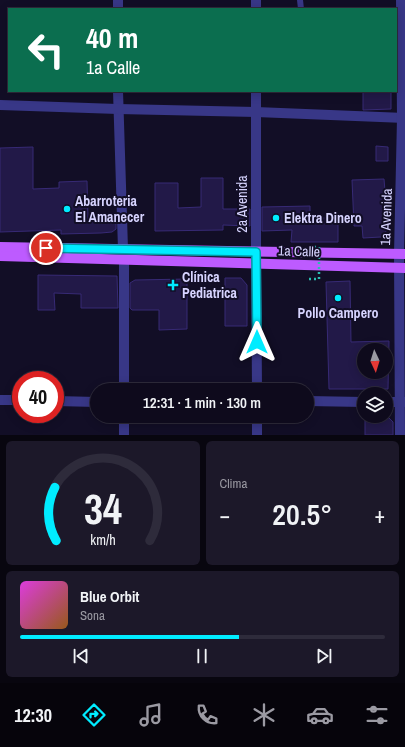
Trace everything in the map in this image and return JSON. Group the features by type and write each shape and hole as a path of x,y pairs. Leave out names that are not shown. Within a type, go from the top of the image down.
{"main road":[{"name":"1a Calle","path":"0,247 402,254"},
{"name":"1a Calle","path":"0,256 402,268"}],"street":[{"name":"1a Avenida","path":"400,435 402,402 404,118 401,0"},
{"path":"118,92 123,249"},
{"name":"2a Avenida","path":"256,92 257,383"},
{"path":"0,105 118,110 256,112 404,118"},
{"path":"124,260 124,383"},
{"path":"0,400 12,400"},
{"path":"64,401 90,402"},
{"path":"314,401 357,402"},
{"path":"124,423 124,435"},
{"path":"257,423 257,435"}],"path":[{"path":"309,247 319,247 319,279 310,278"}],"building":[{"path":"363,92 391,92 391,109 363,110"},
{"path":"376,146 388,147 388,161 376,161"},
{"path":"33,147 33,189 59,188 59,182 87,181 88,219 116,218 116,229 112,232 101,233 61,234 61,230 0,232 0,148"},
{"path":"201,178 223,178 223,209 250,209 250,226 223,225 223,230 155,231 155,183 178,183 178,208 201,207"},
{"path":"384,179 385,191 383,191 386,233 381,237 363,238 362,226 354,226 352,180"},
{"path":"310,206 310,218 338,218 338,242 291,242 292,230 262,231 262,207"},
{"path":"38,275 117,276 118,308 81,308 81,294 54,293 55,310 38,310"},
{"path":"225,278 241,278 247,285 247,326 225,326"},
{"path":"187,279 187,329 159,330 159,310 132,310 130,308 130,283 135,280"},
{"path":"350,281 351,342 389,341 389,343 357,343 357,379 388,379 388,387 329,389 326,282"},
{"path":"365,423 393,423 393,435 365,435"}],"place":[{"name":"Abarroteria El Amanecer","path":"67,209"},
{"name":"Elektra Dinero","path":"276,218"},
{"name":"Clínica Pediatrica","path":"173,285"},
{"name":"Pollo Campero","path":"338,298"}],"route":[{"path":"46,248 256,252 257,342"}]}
